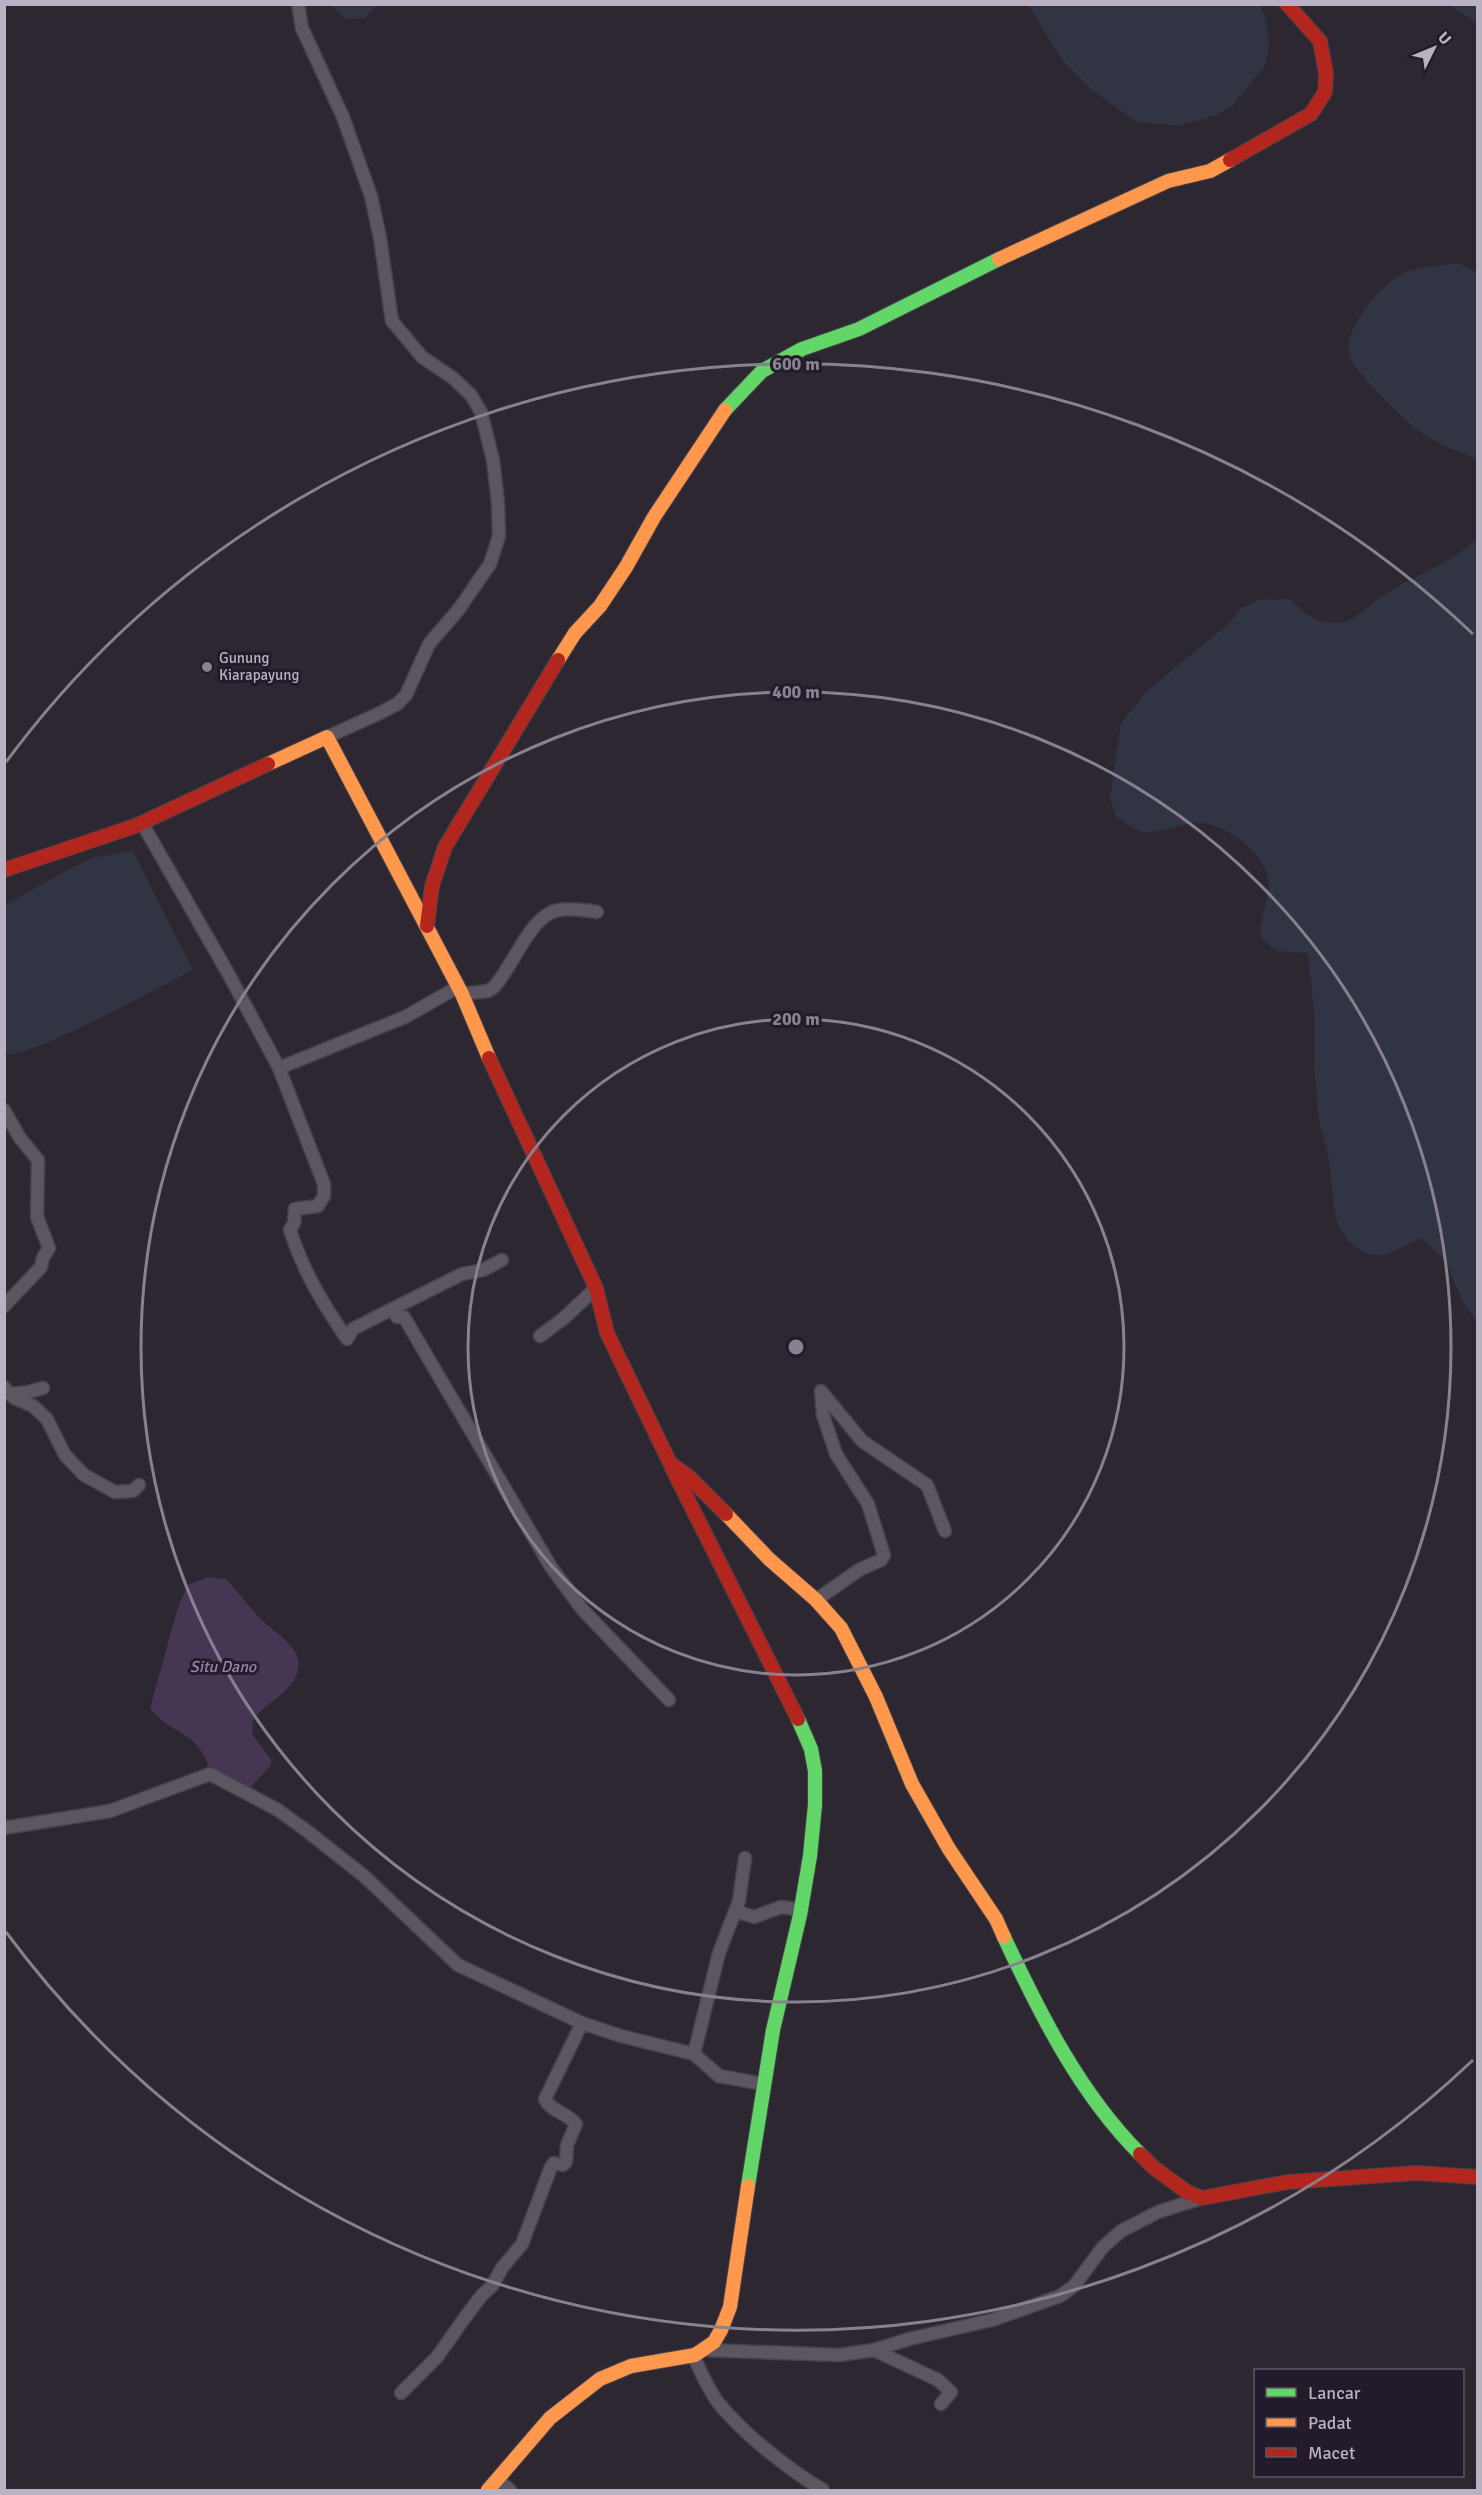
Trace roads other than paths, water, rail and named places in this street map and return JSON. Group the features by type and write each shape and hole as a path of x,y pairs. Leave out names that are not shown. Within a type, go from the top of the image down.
{"street":[{"path":"4,870 142,823 400,702 406,695 429,644 459,609 490,564 499,536 498,503 493,460 481,412 471,395 453,378 422,357 392,321 380,238 370,196 343,117 302,28 298,4"},
{"path":"427,928 427,911 435,875 445,847 575,633 600,606 626,567 654,517 718,417 762,371 802,349 859,329 1004,257 1168,181 1210,171 1311,114 1325,92 1326,73 1320,41 1287,4"},
{"path":"327,737 460,990 494,1070 596,1288 607,1334 782,1683 812,1748 816,1784 814,1826 801,1910 778,2007 764,2084 736,2258 730,2313 722,2330 699,2353"},
{"path":"142,823 228,973 279,1068 326,1189 318,1206 295,1209 294,1223 290,1230 310,1282 347,1339 353,1329 394,1308 462,1274 477,1272 502,1260"},
{"path":"279,1068 405,1017 460,990 488,991 493,988 536,924 547,914 559,910 577,909 597,912"},
{"path":"4,1110 38,1160 37,1216 49,1248 41,1267 4,1306"},
{"path":"540,1336 564,1318 596,1288"},
{"path":"394,1308 397,1317 404,1317 551,1567 582,1609 669,1700"},
{"path":"7,1390 29,1392 44,1388"},
{"path":"7,1390 14,1398 33,1406 47,1419 65,1455 84,1475 115,1492 133,1491 139,1485"},
{"path":"816,1600 859,1570 881,1560 884,1555 868,1504 837,1458 833,1448 823,1415 821,1392 862,1441 926,1484 945,1531"},
{"path":"670,1463 689,1477 769,1559 816,1600 841,1628 876,1697 900,1761 928,1816 992,1912 1038,2010 1082,2082 1100,2109 1138,2154 1168,2179 1187,2192 1202,2198"},
{"path":"4,1828 110,1811 210,1774 278,1810 307,1832 364,1876 458,1965 582,2023 668,2049 694,2054 719,2076 764,2084"},
{"path":"694,2054 717,1959 736,1911 745,1858"},
{"path":"736,1911 754,1917 782,1907 801,1910"},
{"path":"401,2393 437,2357 482,2295 492,2286 502,2268 518,2250 551,2167 554,2163 563,2165 566,2162 567,2145 576,2124 572,2118 548,2104 545,2098 582,2023"},
{"path":"488,2490 550,2418 562,2412 597,2380 627,2367 699,2353 839,2355 874,2350 909,2339 992,2320 1060,2296 1074,2286 1103,2247 1121,2231 1158,2212 1202,2198 1288,2182 1416,2173 1478,2177"},
{"path":"874,2350 938,2380 951,2392 941,2404"},
{"path":"699,2353 713,2395 733,2419 771,2454 824,2490"},
{"path":"497,2479 510,2490"}],"water":[{"name":"Situ Dano","path":"208,1577 226,1579 259,1617 288,1643 298,1659 298,1668 291,1684 253,1720 252,1734 271,1759 271,1765 249,1789 210,1772 199,1748 158,1717 150,1708 178,1607 188,1585"}],"place":[{"name":"Gunung Kiarapayung","path":"207,667"}]}
